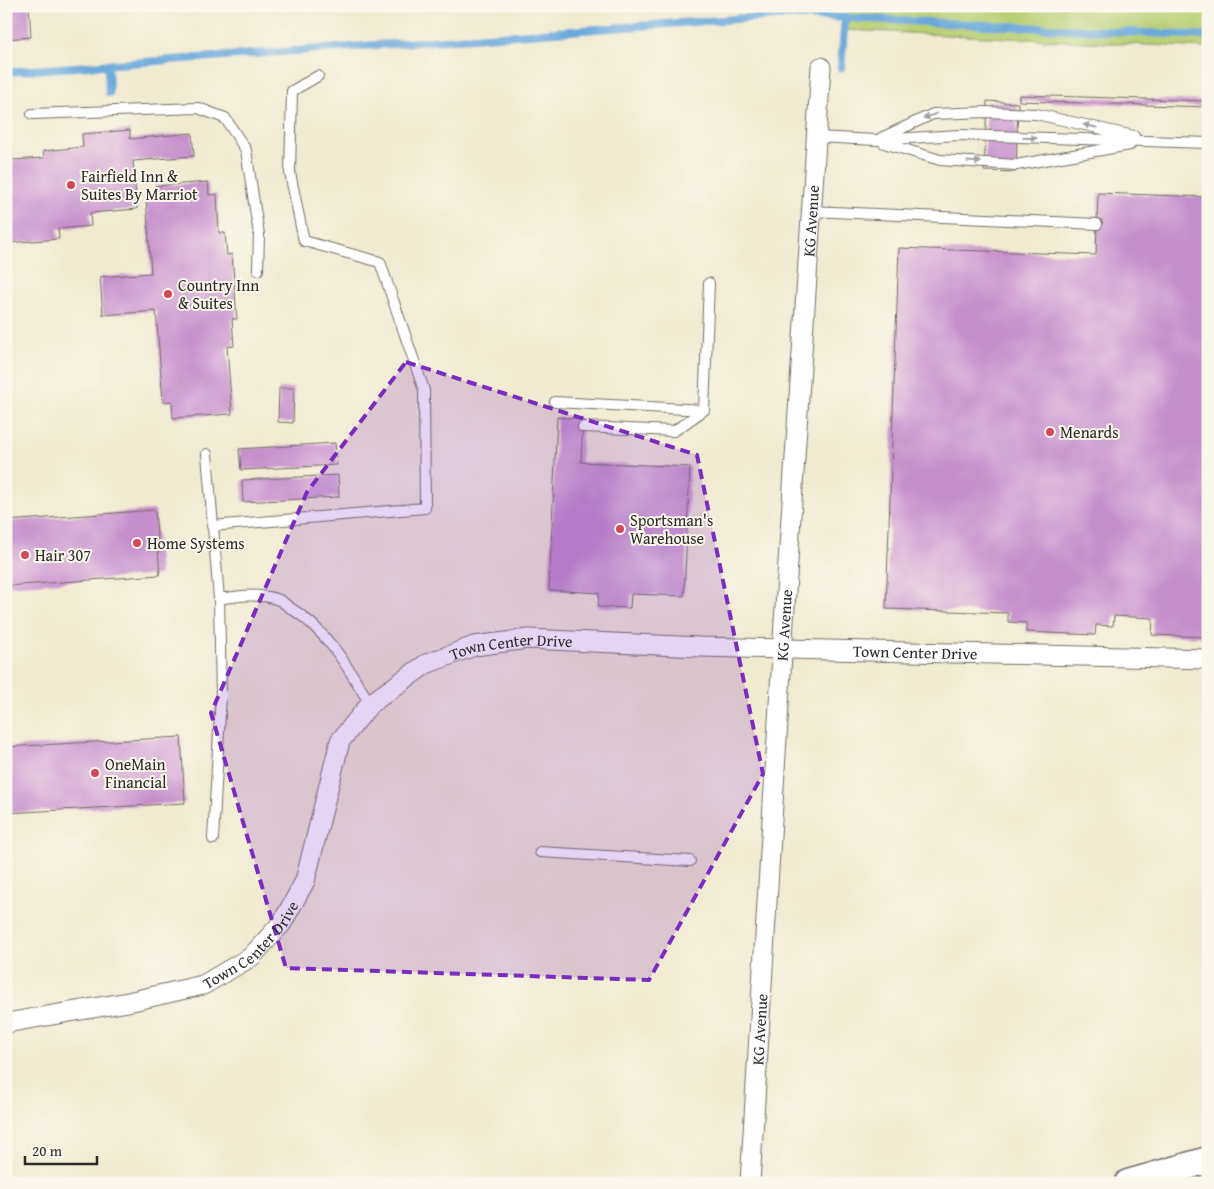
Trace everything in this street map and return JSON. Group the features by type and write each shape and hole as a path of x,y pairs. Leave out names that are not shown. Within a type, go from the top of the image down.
{"main road":[{"path":"1128,1183 1208,1160"}],"street":[{"name":"KG Avenue","path":"750,1183 782,650 821,67"},
{"name":"Town Center Drive","path":"6,1024 128,1002 203,986 251,957 282,924 305,881 340,741 370,704 426,664 474,646 528,639 782,650 1208,659"}],"lane":[{"path":"212,526 425,508 424,390 380,262 304,241 290,173 292,91 318,76"},
{"path":"32,114 198,108 225,118 246,150 259,235 258,270"},
{"path":"876,140 933,114 986,112 1036,114 1155,141"},
{"path":"816,137 876,140 959,135 1208,143"},
{"path":"876,140 940,160 1016,165 1155,141"},
{"path":"811,211 1097,224"},
{"path":"704,410 709,283"},
{"path":"555,402 704,410"},
{"path":"582,427 674,431 704,410"},
{"path":"207,454 219,599 221,695 213,839"},
{"path":"219,599 248,594 277,599 304,616 325,636 348,666 370,704"},
{"path":"540,852 690,861"}],"highlighted area":[{"path":"406,362 697,455 763,774 649,980 286,968 211,713 307,492"}],"green space":[{"path":"849,6 1208,6 1208,48 847,30"}],"building":[{"path":"6,6 29,6 31,37 6,39"},
{"path":"1019,95 1208,101 1208,107 1019,101"},
{"path":"987,101 1018,103 1016,172 984,171"},
{"name":"Fairfield Inn & Suites By Marriot","path":"130,130 130,139 192,133 194,156 133,161 137,209 90,213 91,226 58,229 59,239 6,243 6,145 11,145 12,160 44,158 43,151 83,147 82,134"},
{"name":"Country Inn & Suites","path":"208,182 209,195 217,194 219,233 225,233 227,255 232,254 237,319 232,319 234,346 227,347 232,414 173,418 172,401 163,402 156,311 103,315 100,277 151,273 146,197 156,196 155,186"},
{"name":"Menards","path":"1098,193 1208,197 1208,637 1152,635 1153,618 1114,616 1113,626 1096,625 1095,635 1026,632 1026,623 1008,622 1008,613 886,609 899,248 1096,255"},
{"path":"279,388 294,388 293,423 278,422"},
{"name":"Sportsman's Warehouse","path":"557,417 583,419 581,462 690,467 684,596 631,594 630,608 598,607 599,593 549,590"},
{"path":"335,443 337,465 241,470 239,449"},
{"path":"338,475 339,497 243,502 242,480"},
{"path":"155,510 160,575 6,586 6,521"},
{"path":"181,737 185,803 6,813 6,747"}],"waterway":[{"path":"822,6 823,17"},
{"path":"6,72 790,15 1208,36"},
{"path":"841,68 845,17"},
{"path":"108,64 109,93"}],"place":[{"name":"Fairfield Inn & Suites By Marriot","path":"71,185"},
{"name":"Country Inn & Suites","path":"168,294"},
{"name":"Menards","path":"1050,432"},
{"name":"Sportsman's Warehouse","path":"620,529"},
{"name":"Home Systems","path":"137,543"},
{"name":"Hair 307","path":"25,555"},
{"name":"OneMain Financial","path":"95,773"}]}
